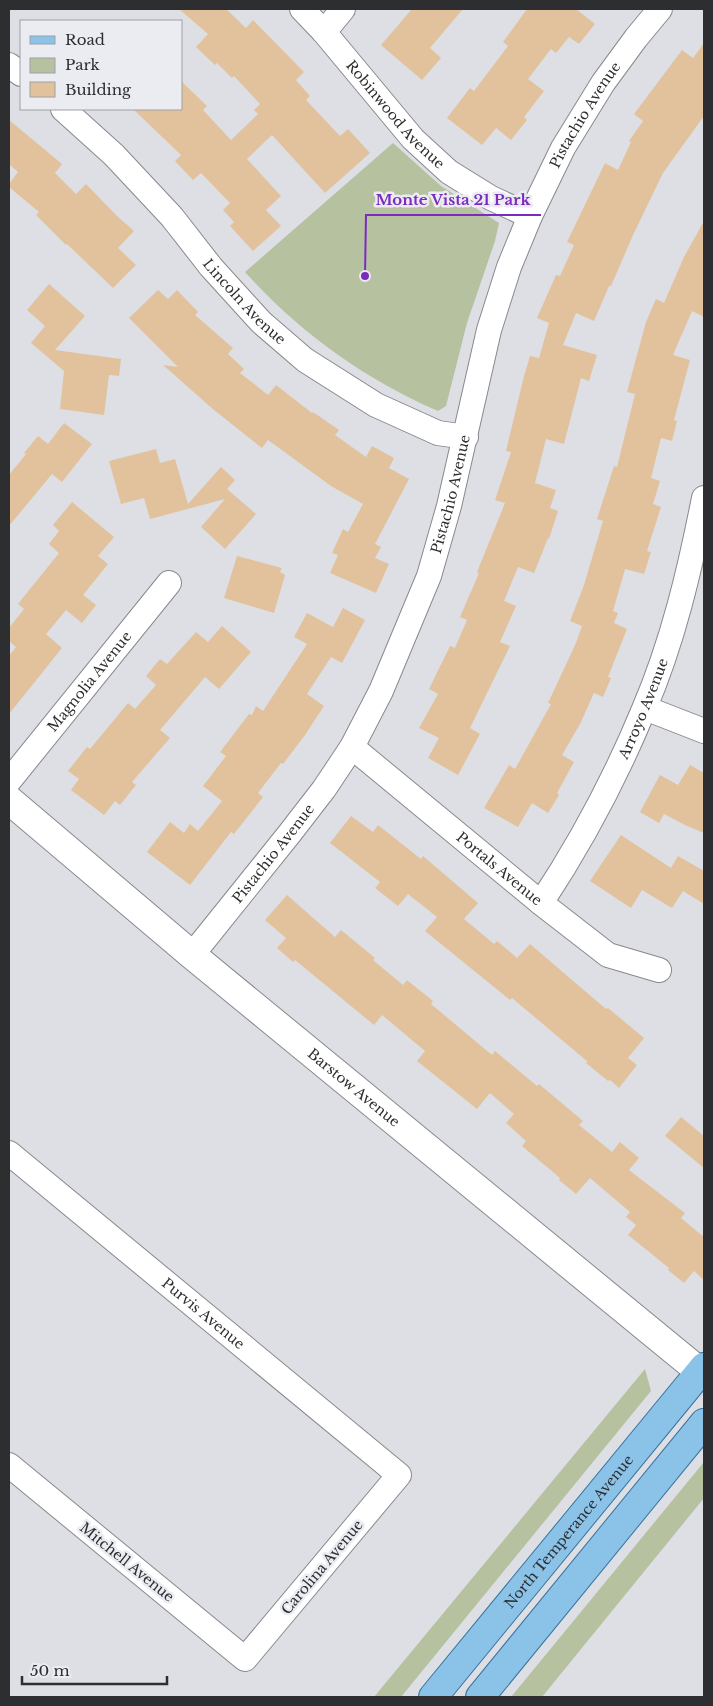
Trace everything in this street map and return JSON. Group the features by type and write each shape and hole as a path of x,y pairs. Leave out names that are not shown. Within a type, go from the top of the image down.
{"main road":[{"name":"North Temperance Avenue","path":"433,1697 703,1371"},
{"path":"480,1697 704,1423"}],"street":[{"name":"Robinwood Avenue","path":"302,9 324,32 413,139 449,172 491,198 530,216"},
{"path":"324,32 343,9"},
{"name":"Pistachio Avenue","path":"192,955 324,789 352,747 382,691 429,576 466,437 489,330 509,268 530,216 563,148 603,83 660,9"},
{"path":"9,65 20,73"},
{"name":"Lincoln Avenue","path":"64,110 114,155 172,217 211,267 262,322 305,360 376,405 438,432 466,437"},
{"name":"Arroyo Avenue","path":"541,903 572,857 607,792 645,708 667,645 691,564 704,498"},
{"name":"Magnolia Avenue","path":"9,781 169,583"},
{"path":"645,708 704,731"},
{"name":"Portals Avenue","path":"352,747 541,903 608,955 659,970"},
{"name":"Barstow Avenue","path":"9,800 192,955 703,1371"},
{"name":"Purvis Avenue","path":"9,1153 399,1475"},
{"name":"Mitchell Avenue","path":"9,1465 245,1659"},
{"name":"Carolina Avenue","path":"245,1659 399,1475"}],"green space":[{"path":"393,143 441,186 499,223 495,241 467,323 446,406 438,411 384,384 334,352 288,315 245,272"},
{"path":"645,1369 651,1391 401,1697 374,1697"},
{"path":"704,1462 704,1498 542,1697 511,1697"}],"building":[{"path":"179,9 226,9 246,28 253,20 304,72 296,80 310,96 306,100 340,136 348,129 370,153 325,193 272,135 247,159 281,196 266,210 281,226 253,251 230,226 234,222 223,210 230,203 201,173 193,180 175,161 181,155 134,110 182,110 182,82 207,106 203,110 231,140 258,114 254,110 260,104 234,76 232,78 217,63 215,65 196,47 208,34"},
{"path":"412,9 463,9 430,48 441,58 422,80 381,45"},
{"path":"527,9 576,9 595,24 579,44 569,37 556,53 551,49 528,79 544,91 524,117 527,120 511,140 496,128 482,145 447,118 470,88 474,91 508,46 503,42"},
{"path":"704,43 704,116 663,173 594,321 576,313 563,345 597,355 589,381 581,378 564,444 546,439 535,483 556,490 550,508 558,511 549,539 534,573 518,567 504,601 516,606 500,642 510,646 470,728 480,734 458,775 428,758 439,738 419,728 438,694 429,689 450,646 455,648 467,620 460,617 479,573 477,572 505,503 495,500 511,452 506,451 524,376 530,356 539,358 549,323 537,318 556,275 560,276 574,245 567,242 605,163 618,170 631,142 629,141 643,121 634,114 682,50 693,58"},
{"path":"9,120 62,164 55,173 76,194 86,184 134,231 118,248 136,265 113,288 36,215 39,212 9,187 9,184 18,172 9,164"},
{"path":"704,221 704,317 692,311 673,355 690,360 674,420 677,421 672,441 661,438 651,478 660,481 653,504 661,507 647,551 651,552 644,574 625,569 613,611 618,613 614,623 627,629 608,677 611,678 603,697 594,693 580,724 562,755 574,762 557,793 559,795 548,813 532,803 518,827 484,808 509,765 515,769 551,704 548,703 576,643 582,626 570,621 584,585 603,521 597,519 614,466 617,467 635,394 627,392 646,322 656,299 664,303 684,257"},
{"path":"49,284 85,316 55,350 121,359 119,376 109,375 104,415 60,409 64,371 31,343 45,326 27,310"},
{"path":"158,290 168,299 177,290 198,312 195,315 233,348 228,354 244,369 240,373 268,395 276,385 312,413 339,430 335,435 366,457 372,446 394,458 389,468 409,479 375,544 381,547 375,558 389,564 376,593 330,573 338,555 332,553 343,529 348,532 363,504 331,486 268,440 262,448 214,410 163,365 178,367 129,318"},
{"path":"64,423 92,444 62,482 52,474 9,526 9,475 38,436 48,444"},
{"path":"156,449 160,463 175,459 188,504 221,467 235,480 227,489 256,514 225,549 201,527 225,499 150,519 144,498 121,504 109,461"},
{"path":"72,502 114,537 98,556 108,564 83,595 96,605 82,623 66,610 46,634 62,648 9,714 9,656 16,647 9,641 9,628 24,609 18,604 59,553 49,544 59,531 53,525"},
{"path":"237,556 282,568 280,572 285,575 274,613 224,598"},
{"path":"343,608 365,620 342,663 331,657 307,694 324,706 283,764 281,763 258,793 263,797 234,834 231,832 190,885 147,852 170,822 184,833 190,824 198,831 222,801 203,786 226,756 220,752 249,714 252,715 256,706 263,711 307,644 294,637 307,613 333,627"},
{"path":"222,626 251,652 219,689 205,677 160,730 170,738 132,782 136,785 120,805 115,801 104,815 71,790 79,779 68,771 87,747 90,749 128,703 135,709 156,685 146,676 160,659 167,664 196,632 208,642"},
{"path":"690,765 704,773 704,833 664,814 659,823 640,812 660,775 678,785"},
{"path":"351,816 373,832 378,825 421,859 423,856 478,903 464,919 494,944 497,941 517,958 530,944 606,1009 608,1008 644,1038 628,1058 637,1065 619,1088 586,1063 588,1062 512,998 510,1000 425,931 437,917 408,894 398,906 375,888 380,882 330,843"},
{"path":"621,835 671,868 678,856 704,871 704,904 683,891 672,908 642,890 631,908 590,881"},
{"path":"287,895 335,937 341,930 375,958 373,960 403,985 407,980 433,1001 431,1004 492,1055 495,1051 537,1086 539,1084 583,1121 579,1125 612,1152 620,1142 639,1158 629,1170 685,1213 681,1218 704,1237 704,1280 694,1271 684,1283 668,1270 669,1268 628,1235 636,1225 626,1217 630,1212 590,1178 576,1194 559,1180 560,1178 522,1146 526,1141 506,1123 514,1114 490,1093 477,1109 417,1061 425,1051 382,1015 374,1025 295,960 293,962 277,948 286,938 265,920"},
{"path":"681,1117 704,1136 704,1168 665,1136"}],"place":[{"name":"Monte Vista 21 Park","path":"365,276"}]}
